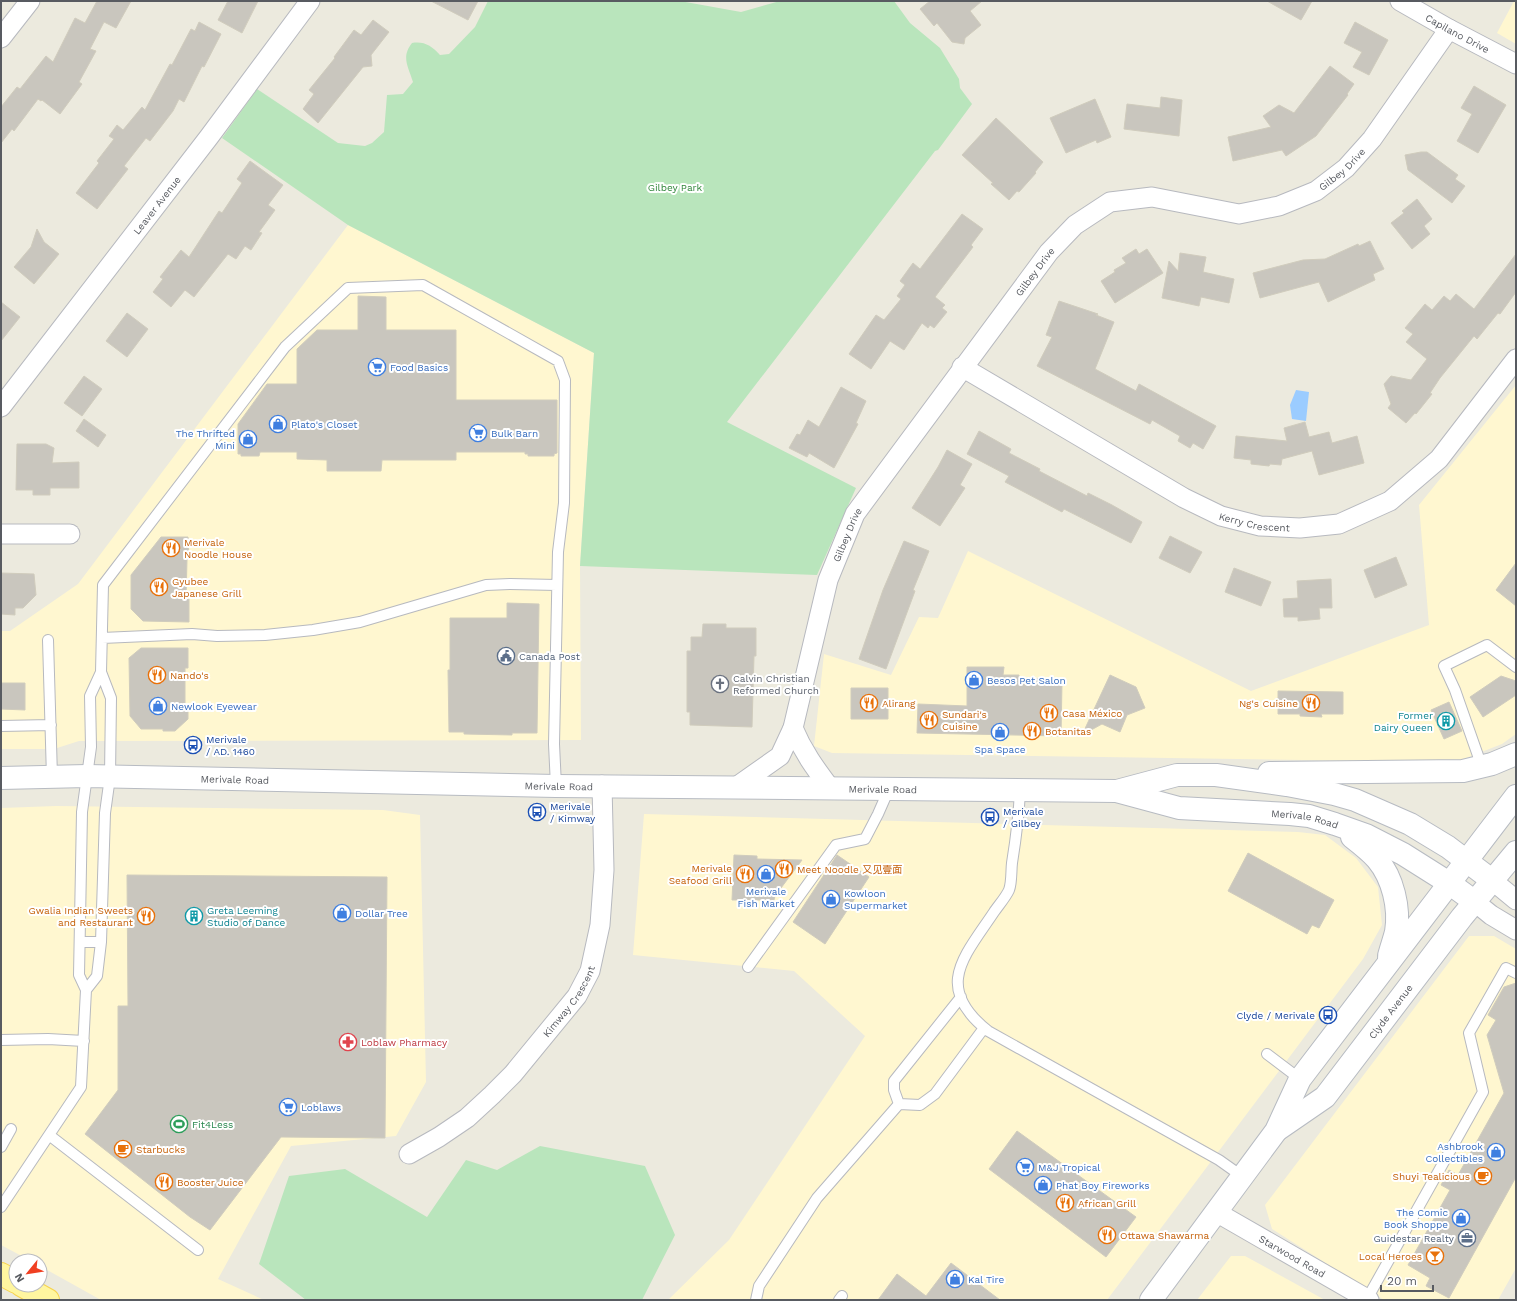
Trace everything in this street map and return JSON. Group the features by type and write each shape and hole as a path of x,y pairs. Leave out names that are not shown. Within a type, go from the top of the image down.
{"main road":[{"path":"1216,775 1297,772 1463,771 1492,764 1516,754"},
{"name":"Merivale Road","path":"1116,791 1177,775 1216,775 1295,786 1355,800 1410,824 1467,860 1492,881"},
{"name":"Merivale Road","path":"1,778 87,776 556,786 1116,791 1179,808 1290,814 1309,816 1335,824 1366,835 1403,854 1449,883 1475,902"},
{"path":"1467,860 1516,796"},
{"path":"1335,824 1369,851 1378,861 1392,888 1396,902 1397,922 1396,932 1387,964"},
{"path":"1492,881 1516,852"},
{"name":"Clyde Avenue","path":"1151,1300 1276,1131 1300,1079 1467,860"},
{"name":"Clyde Avenue","path":"1276,1131 1325,1097 1492,881"},
{"path":"35,1293 48,1300"}],"street":[{"path":"1,38 30,1"},
{"name":"Leaver Avenue","path":"1,407 210,137 310,1"},
{"name":"Capilano Drive","path":"1400,1 1449,29 1516,64"},
{"name":"Gilbey Drive","path":"736,787 780,756 793,728 828,580 855,514 1049,252 1075,225 1110,202 1152,197 1239,214 1279,206 1316,191 1346,168 1372,139 1449,29"},
{"name":"Kerry Crescent","path":"962,368 1184,498 1222,516 1260,526 1300,528 1339,524 1390,501 1440,459 1516,359"},
{"path":"1,534 70,534"},
{"path":"793,728 804,751 830,788"},
{"name":"Kimway Crescent","path":"408,1154 439,1137 467,1118 492,1095 513,1074 577,996 590,971 600,925 604,870 602,786"},
{"path":"1492,881 1516,900"},
{"path":"1475,902 1491,915 1516,930"},
{"name":"Starwood Road","path":"1216,1212 1368,1300"}],"lane":[{"path":"86,990 97,976 102,942 105,813 110,777 111,698 101,672 103,585 285,347 348,288 422,285 558,361 565,380 564,503 558,552 554,744 556,786"},
{"path":"102,638 192,634 217,636 265,635 313,630 360,622 486,585 558,585"},
{"path":"48,640 52,777"},
{"path":"1482,767 1455,690 1444,666 1487,645 1516,667"},
{"path":"1,1207 82,1087 86,990 79,975 81,942 82,812 91,747 90,696 101,672"},
{"path":"1,726 50,725"},
{"path":"748,967 836,845 865,839 889,789"},
{"path":"1020,790 1019,816 1009,890 965,955 958,972 957,988 965,1007 976,1022 984,1028 1219,1160 1243,1177"},
{"path":"81,942 102,942"},
{"path":"1368,1300 1483,1092 1469,1033 1506,968 1516,973"},
{"path":"899,1104 894,1090 894,1081 961,997"},
{"path":"899,1104 920,1105 935,1094 984,1028"},
{"path":"1,1040 48,1039 84,1041"},
{"path":"1267,1054 1300,1079"},
{"path":"756,1300 759,1286 817,1198 899,1104"},
{"path":"1,1147 11,1129"},
{"path":"49,1135 198,1250"}],"shaded area":[{"path":"1514,1 1516,1 1516,44 1497,33"},
{"path":"348,225 594,353 580,566 581,740 79,741 54,749 1,749 1,631 10,631 78,584"},
{"path":"1516,385 1516,734 1502,744 1461,760 1373,761 832,753 814,746 824,654 891,675 919,617 938,618 968,551 1251,691 1429,625 1419,505"},
{"path":"56,806 383,810 420,815 426,1082 396,1136 291,1146 218,1279 264,1300 101,1300 48,1270 48,1253 16,1253 1,1245 1,808"},
{"path":"644,814 1298,832 1325,835 1356,858 1378,887 1382,925 1363,959 1107,1300 668,1300 729,1240 865,1036 794,971 633,955"},
{"path":"1469,936 1494,936 1516,949 1516,1268 1498,1300 1384,1300 1272,1229 1265,1205"},
{"path":"1231,1256 1245,1256 1325,1300 1197,1300"}],"green space":[{"name":"Gilbey Park","path":"488,1 680,1 741,12 780,1 894,1 910,23 940,48 959,79 960,88 972,104 727,422 856,488 817,575 580,566 594,353 348,225 222,138 257,89 338,143 365,146 372,143 384,132 387,95 403,94 413,82 406,62 407,53 412,43 428,45 440,55 449,54 475,27"},
{"path":"540,1146 645,1166 675,1235 642,1300 306,1300 259,1264 289,1176 345,1169 427,1217 466,1160 497,1170"}],"water":[{"path":"1296,390 1309,392 1306,421 1292,419 1290,405"}],"building":[{"path":"97,1 131,1 116,28 104,22 90,49 96,51 79,82 82,84 60,114 42,100 41,101 38,99 14,131 12,129 1,143 1,107 17,87 20,89 46,56 53,62 75,18 85,23"},
{"path":"228,1 258,1 242,33 218,20"},
{"path":"431,1 478,1 468,20"},
{"path":"930,1 982,1 970,11 981,25 965,38 964,44 952,42 937,23 934,26 920,9"},
{"path":"1267,1 1312,1 1301,20"},
{"path":"373,20 389,32 371,55 372,66 363,67 318,123 303,109 314,94 309,90 335,58 334,57 354,30 361,35"},
{"path":"199,22 221,34 204,67 202,66 184,102 179,99 173,111 150,141 146,138 124,166 128,169 97,209 76,193 99,163 97,161 114,139 109,136 117,125 123,130 142,107 145,110 170,64 172,65 191,29 195,31"},
{"path":"1355,22 1388,40 1369,75 1353,67 1362,52 1344,43"},
{"path":"1330,66 1354,84 1347,94 1348,95 1316,136 1286,156 1282,150 1233,161 1228,137 1271,127 1263,116 1279,105 1294,113"},
{"path":"1474,86 1506,105 1478,153 1457,141 1472,114 1461,108"},
{"path":"1161,97 1182,100 1179,136 1124,129 1127,104 1160,108"},
{"path":"1095,99 1111,137 1097,143 1096,140 1066,153 1050,118"},
{"path":"996,118 1043,162 1035,172 1036,173 1019,192 1017,191 1009,200 991,184 993,183 962,155"},
{"path":"1427,152 1458,175 1455,179 1465,186 1452,203 1408,170 1405,155"},
{"path":"250,161 283,185 268,205 275,210 259,232 262,233 251,250 245,246 236,259 228,254 194,297 185,290 171,307 153,292 163,279 160,277 181,250 189,257 219,211 222,213 242,183 237,179"},
{"path":"1417,199 1432,219 1424,226 1430,234 1412,249 1391,223 1404,213 1402,211"},
{"path":"962,214 983,229 971,245 973,247 935,297 945,305 942,308 947,312 934,328 930,325 928,328 922,323 904,350 890,341 871,369 849,354 876,315 884,320 901,299 897,296 905,285 900,281 913,263 920,269"},
{"path":"37,229 44,242 59,254 34,284 14,267 31,247"},
{"path":"1370,241 1384,269 1373,274 1375,280 1328,302 1319,282 1260,298 1253,273 1303,260 1325,259 1358,244 1359,246"},
{"path":"1136,249 1139,254 1147,249 1163,273 1115,303 1101,281 1115,272 1114,270 1126,263 1122,258"},
{"path":"1180,253 1206,257 1203,272 1234,279 1229,303 1201,297 1199,306 1162,298 1169,261 1178,271"},
{"path":"1516,254 1516,292 1500,314 1498,313 1477,339 1474,336 1440,378 1430,393 1432,394 1416,414 1415,413 1406,423 1388,408 1391,404 1384,384 1391,376 1411,380 1427,359 1406,342 1413,334 1405,328 1425,304 1432,310 1444,296 1450,301 1456,294 1474,309"},
{"name":"Food Basics","path":"358,296 386,297 386,330 456,330 456,400 557,400 557,453 554,454 554,456 528,456 525,452 456,452 456,460 382,460 381,471 327,471 327,460 297,459 297,452 260,452 259,456 241,456 241,454 238,454 238,424 267,384 297,384 297,349 317,330 358,330"},
{"path":"1059,301 1098,314 1096,315 1114,322 1095,369 1136,391 1139,384 1216,426 1203,449 1193,443 1190,448 1178,441 1180,436 1152,420 1150,424 1037,366 1052,337 1046,335"},
{"path":"1,302 20,317 1,341"},
{"path":"127,313 148,329 127,357 106,341"},
{"path":"84,376 102,389 82,416 64,403"},
{"path":"841,387 866,401 856,423 858,424 834,468 809,453 807,457 789,448 797,434 800,435 808,420 819,427"},
{"path":"84,419 106,435 98,447 76,431"},
{"path":"1305,422 1309,437 1329,432 1332,443 1357,436 1364,463 1319,475 1312,451 1282,459 1281,465 1270,464 1269,466 1251,464 1251,460 1234,458 1236,436 1287,441 1284,428"},
{"path":"979,431 1011,449 1009,453 1040,469 1039,471 1087,496 1088,493 1142,522 1131,543 1064,509 1062,512 1005,482 1009,476 967,454"},
{"path":"17,444 46,444 54,448 52,463 79,462 79,488 50,488 50,495 33,495 33,490 16,490"},
{"path":"947,450 972,464 960,485 965,488 940,526 912,508"},
{"path":"1170,536 1202,552 1190,573 1159,558"},
{"name":"Gyubee Japanese Grill","path":"161,537 188,537 189,559 187,559 186,599 189,599 189,622 143,621 131,609 131,575"},
{"path":"904,541 929,551 913,590 915,591 886,669 859,659 883,590"},
{"path":"1396,557 1407,585 1375,598 1364,570"},
{"path":"1516,563 1516,606 1496,590"},
{"path":"1234,568 1271,582 1261,606 1225,592"},
{"path":"1,573 34,574 36,595 23,608 15,608 15,615 1,614"},
{"path":"1331,579 1332,608 1319,608 1320,619 1298,621 1298,617 1284,617 1283,599 1298,598 1297,581"},
{"path":"507,603 539,604 537,733 512,733 512,735 464,734 464,732 449,732 448,670 450,670 450,618 507,618"},
{"name":"Calvin Christian Reformed Church","path":"703,624 726,624 726,628 756,628 752,727 690,725 690,712 687,712 687,651 691,651 691,637 702,637"},
{"path":"141,648 188,648 188,668 185,668 185,704 186,707 188,707 188,719 175,731 163,731 163,729 141,729 130,716 129,658"},
{"path":"967,667 1004,667 1003,675 1019,675 1019,678 1059,679 1058,682 1062,682 1061,736 917,733 918,704 967,706"},
{"path":"1110,675 1136,687 1145,708 1127,715 1120,732 1102,724 1082,735"},
{"path":"1501,676 1516,681 1516,695 1483,717 1470,697"},
{"path":"1,683 25,683 25,710 1,709"},
{"name":"Alirang","path":"851,688 888,688 888,719 851,719"},
{"name":"Ng's Cuisine","path":"1278,691 1343,692 1343,714 1321,714 1322,717 1300,716 1300,714 1278,714"},
{"name":"Former Dairy Queen","path":"1449,702 1462,731 1444,739 1431,710"},
{"path":"1248,853 1334,900 1319,928 1312,925 1307,934 1228,891"},
{"path":"734,855 757,856 757,859 802,860 775,896 774,900 732,900"},
{"name":"Kowloon Supermarket","path":"837,855 869,877 825,944 793,922"},
{"path":"127,875 387,877 385,1138 281,1137 210,1230 190,1217 85,1134 118,1090 118,1006 128,1006"},
{"path":"1516,983 1516,1177 1449,1298 1426,1286 1430,1278 1408,1265 1450,1190 1441,1185 1449,1170 1458,1175 1504,1093 1487,1035 1496,1020 1488,1015 1504,987"},
{"path":"1017,1131 1136,1217 1106,1257 989,1169"},
{"name":"Kal Tire","path":"951,1263 1000,1300 878,1300 897,1274 926,1296"}],"place":[{"name":"Food Basics","path":"377,367"},
{"name":"Plato's Closet","path":"278,424"},
{"name":"Bulk Barn","path":"478,433"},
{"name":"The Thrifted Mini","path":"248,439"},
{"name":"Merivale Noodle House","path":"171,548"},
{"name":"Gyubee Japanese Grill","path":"159,587"},
{"name":"Canada Post","path":"506,656"},
{"name":"Nando's","path":"157,675"},
{"name":"Besos Pet Salon","path":"974,680"},
{"name":"Calvin Christian Reformed Church","path":"720,684"},
{"name":"Alirang","path":"869,703"},
{"name":"Ng's Cuisine","path":"1311,703"},
{"name":"Newlook Eyewear","path":"158,706"},
{"name":"Casa México","path":"1049,713"},
{"name":"Sundari's Cuisine","path":"929,720"},
{"name":"Former Dairy Queen","path":"1446,721"},
{"name":"Botanitas","path":"1032,731"},
{"name":"Spa Space","path":"1000,732"},
{"name":"Merivale / AD. 1460","path":"193,745"},
{"name":"Merivale / Kimway","path":"537,812"},
{"name":"Merivale / Gilbey","path":"990,817"},
{"name":"Meet Noodle 又见壹面","path":"784,869"},
{"name":"Merivale Seafood Grill","path":"745,874"},
{"name":"Merivale Fish Market","path":"766,874"},
{"name":"Kowloon Supermarket","path":"831,899"},
{"name":"Dollar Tree","path":"342,913"},
{"name":"Gwalia Indian Sweets and Restaurant","path":"146,916"},
{"name":"Greta Leeming Studio of Dance","path":"194,916"},
{"name":"Clyde / Merivale","path":"1328,1015"},
{"name":"Loblaw Pharmacy","path":"348,1042"},
{"name":"Loblaws","path":"288,1107"},
{"name":"Fit4Less","path":"179,1124"},
{"name":"Starbucks","path":"123,1149"},
{"name":"Ashbrook Collectibles","path":"1496,1152"},
{"name":"M&J Tropical","path":"1025,1167"},
{"name":"Shuyi Tealicious","path":"1483,1176"},
{"name":"Booster Juice","path":"164,1182"},
{"name":"Phat Boy Fireworks","path":"1043,1185"},
{"name":"African Grill","path":"1065,1203"},
{"name":"The Comic Book Shoppe","path":"1461,1218"},
{"name":"Ottawa Shawarma","path":"1107,1235"},
{"name":"Guidestar Realty","path":"1467,1238"},
{"name":"Local Heroes","path":"1435,1256"},
{"name":"Kal Tire","path":"955,1279"}]}
